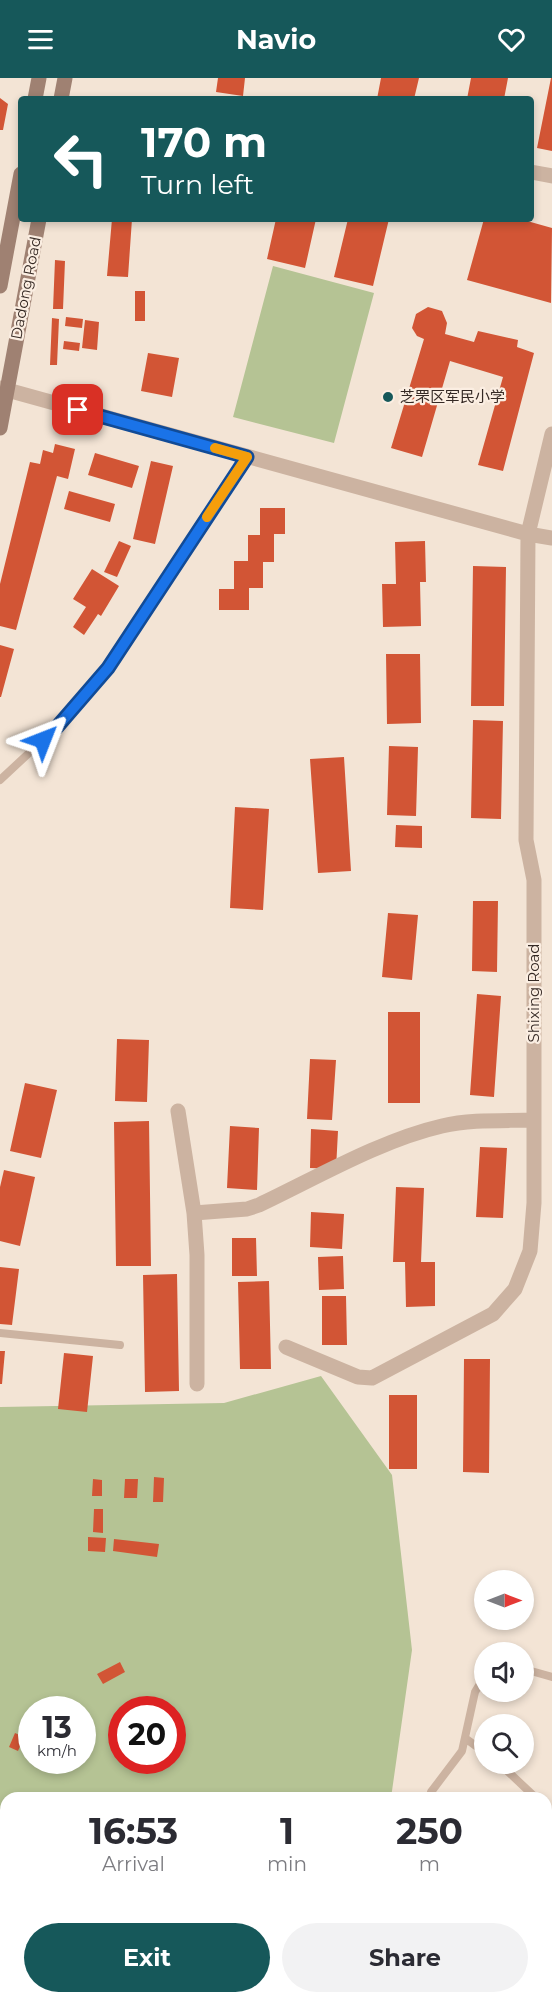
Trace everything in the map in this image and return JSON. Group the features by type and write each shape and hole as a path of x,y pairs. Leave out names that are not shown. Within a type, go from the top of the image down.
{"street":[{"path":"36,96 39,78"},
{"path":"62,96 65,78"},
{"path":"534,173 552,176"},
{"name":"Dadong Road","path":"0,286 18,190"},
{"name":"Dadong Road","path":"0,428 38,222"},
{"path":"0,388 528,534 552,538"},
{"name":"Shixing Road","path":"286,1347 358,1377 372,1378 493,1314 515,1289 530,1251 534,1203 534,880 526,840 528,534 552,434"},
{"path":"178,1111 194,1214 197,1384"},
{"path":"194,1214 247,1209 259,1205 392,1141 442,1126 474,1121 534,1120"}],"lane":[{"path":"0,780 57,727 108,668 247,457"},
{"path":"0,1333 120,1345"},
{"path":"534,1672 552,1677"},
{"path":"432,1792 462,1751 474,1697"},
{"path":"465,1738 474,1745"},
{"path":"511,1774 530,1792"}],"green space":[{"path":"273,266 374,293 334,443 233,417"},
{"path":"321,1376 392,1475 412,1650 392,1792 0,1792 0,1407 224,1403"}],"building":[{"path":"218,78 245,78 243,96 216,92"},
{"path":"381,78 419,78 415,96 378,96"},
{"path":"471,78 508,78 505,96 468,96"},
{"path":"552,78 552,151 537,148"},
{"path":"0,98 8,104 3,130 0,130"},
{"path":"112,222 132,222 128,277 107,276"},
{"path":"275,222 315,222 305,268 267,259"},
{"path":"347,222 388,222 373,286 334,277"},
{"path":"483,222 531,222 552,228 551,303 467,280"},
{"path":"55,260 65,261 63,309 53,309"},
{"path":"135,291 145,291 145,321 135,321"},
{"path":"428,307 442,311 447,323 445,334 474,342 478,331 518,340 517,347 534,353 503,471 478,465 503,377 450,361 422,457 391,448 424,339 417,336 412,328 416,314"},
{"path":"66,317 83,319 82,328 65,326"},
{"path":"52,318 59,319 57,365 50,365"},
{"path":"85,320 99,322 97,350 82,348"},
{"path":"64,341 80,343 79,351 63,349"},
{"path":"148,353 179,358 172,397 141,391"},
{"path":"55,444 75,449 68,479 57,476 16,630 0,626 0,584 30,462 40,464 43,450 53,453"},
{"path":"95,453 139,466 132,488 88,475"},
{"path":"151,461 173,466 155,544 133,539"},
{"path":"69,491 115,504 110,522 64,509"},
{"path":"260,508 285,508 285,534 274,534 274,562 263,562 263,588 249,588 249,610 219,610 219,589 234,589 234,561 248,561 248,535 260,535"},
{"path":"119,541 131,546 117,577 104,572"},
{"path":"425,541 426,582 420,582 421,626 383,627 382,584 396,584 395,542"},
{"path":"473,566 506,567 504,706 471,706"},
{"path":"92,569 119,586 101,616 98,614 84,635 73,627 86,607 73,599"},
{"path":"0,645 14,649 1,697 0,697"},
{"path":"386,654 420,654 421,723 387,724"},
{"path":"473,720 503,721 501,819 471,818"},
{"path":"389,746 418,747 416,816 387,815"},
{"path":"344,757 351,871 318,873 310,759"},
{"path":"235,807 269,809 263,910 230,908"},
{"path":"396,825 422,826 422,848 395,847"},
{"path":"473,901 498,901 497,972 472,971"},
{"path":"388,913 418,915 412,980 382,977"},
{"path":"477,994 501,996 494,1097 470,1095"},
{"path":"388,1012 420,1012 420,1103 388,1103"},
{"path":"117,1039 149,1040 147,1102 115,1101"},
{"path":"310,1059 336,1060 332,1120 307,1119"},
{"path":"25,1083 57,1090 41,1158 10,1151"},
{"path":"149,1121 151,1266 116,1266 114,1122"},
{"path":"230,1126 259,1128 257,1190 227,1188"},
{"path":"311,1129 338,1131 336,1169 310,1168"},
{"path":"480,1147 507,1148 503,1218 476,1217"},
{"path":"4,1170 35,1177 20,1246 0,1241 0,1187"},
{"path":"396,1187 424,1188 421,1262 435,1262 435,1306 406,1307 405,1262 393,1262"},
{"path":"311,1212 344,1214 342,1249 310,1247"},
{"path":"232,1238 256,1238 257,1276 232,1276"},
{"path":"343,1256 344,1289 319,1290 318,1257"},
{"path":"0,1267 19,1269 12,1325 0,1324"},
{"path":"177,1274 179,1391 145,1392 143,1275"},
{"path":"269,1281 271,1369 240,1369 238,1282"},
{"path":"322,1296 346,1296 347,1345 322,1345"},
{"path":"0,1351 5,1351 2,1384 0,1384"},
{"path":"64,1353 93,1356 87,1412 58,1409"},
{"path":"464,1359 490,1359 489,1473 463,1472"},
{"path":"389,1395 417,1395 417,1469 389,1469"},
{"path":"154,1477 164,1478 163,1502 153,1502"},
{"path":"93,1479 102,1480 102,1496 92,1496"},
{"path":"125,1479 138,1479 137,1498 124,1498"},
{"path":"94,1509 103,1509 103,1533 93,1532"},
{"path":"88,1537 106,1538 105,1552 88,1551"},
{"path":"114,1539 159,1544 157,1557 113,1551"},
{"path":"120,1662 125,1672 103,1684 97,1674"},
{"path":"15,1733 18,1734 18,1751 9,1747"}],"slow traffic":[{"path":"207,517 247,457 215,448"}],"place":[{"name":"芝罘区军民小学","path":"388,397"}],"route":[{"path":"43,740 108,668 247,457 78,410"}]}
